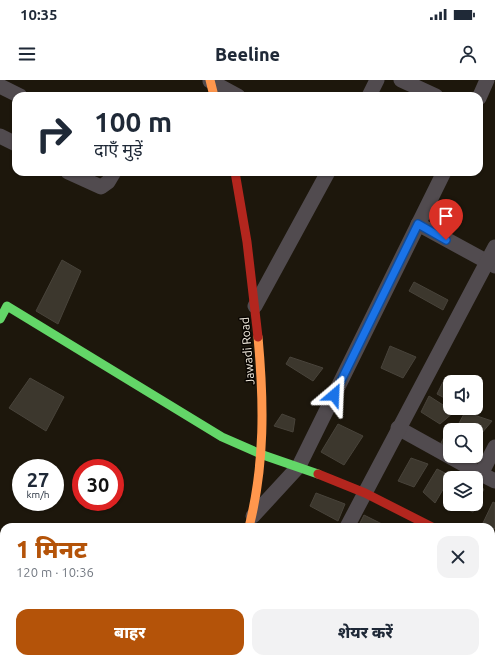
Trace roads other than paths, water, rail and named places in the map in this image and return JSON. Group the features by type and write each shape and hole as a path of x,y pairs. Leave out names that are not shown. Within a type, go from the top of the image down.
{"street":[{"path":"210,80 213,92"},
{"path":"210,80 231,92"},
{"path":"371,92 377,80"},
{"path":"401,80 427,92"},
{"path":"482,92 487,80"},
{"path":"0,86 12,92"},
{"path":"0,136 12,142"},
{"path":"77,176 101,187 108,182 112,176"},
{"name":"Jawadi Road","path":"236,176 249,246 263,380 263,455 258,488 250,522"},
{"path":"255,306 326,176"},
{"path":"250,522 299,466 442,176"},
{"path":"418,224 491,264"},
{"path":"349,523 398,428 491,264 495,247"},
{"path":"2,309 222,437 263,455 299,466 365,493 424,523"},
{"path":"398,428 476,471"},
{"path":"483,471 495,447"},
{"path":"483,475 495,481"}]}
